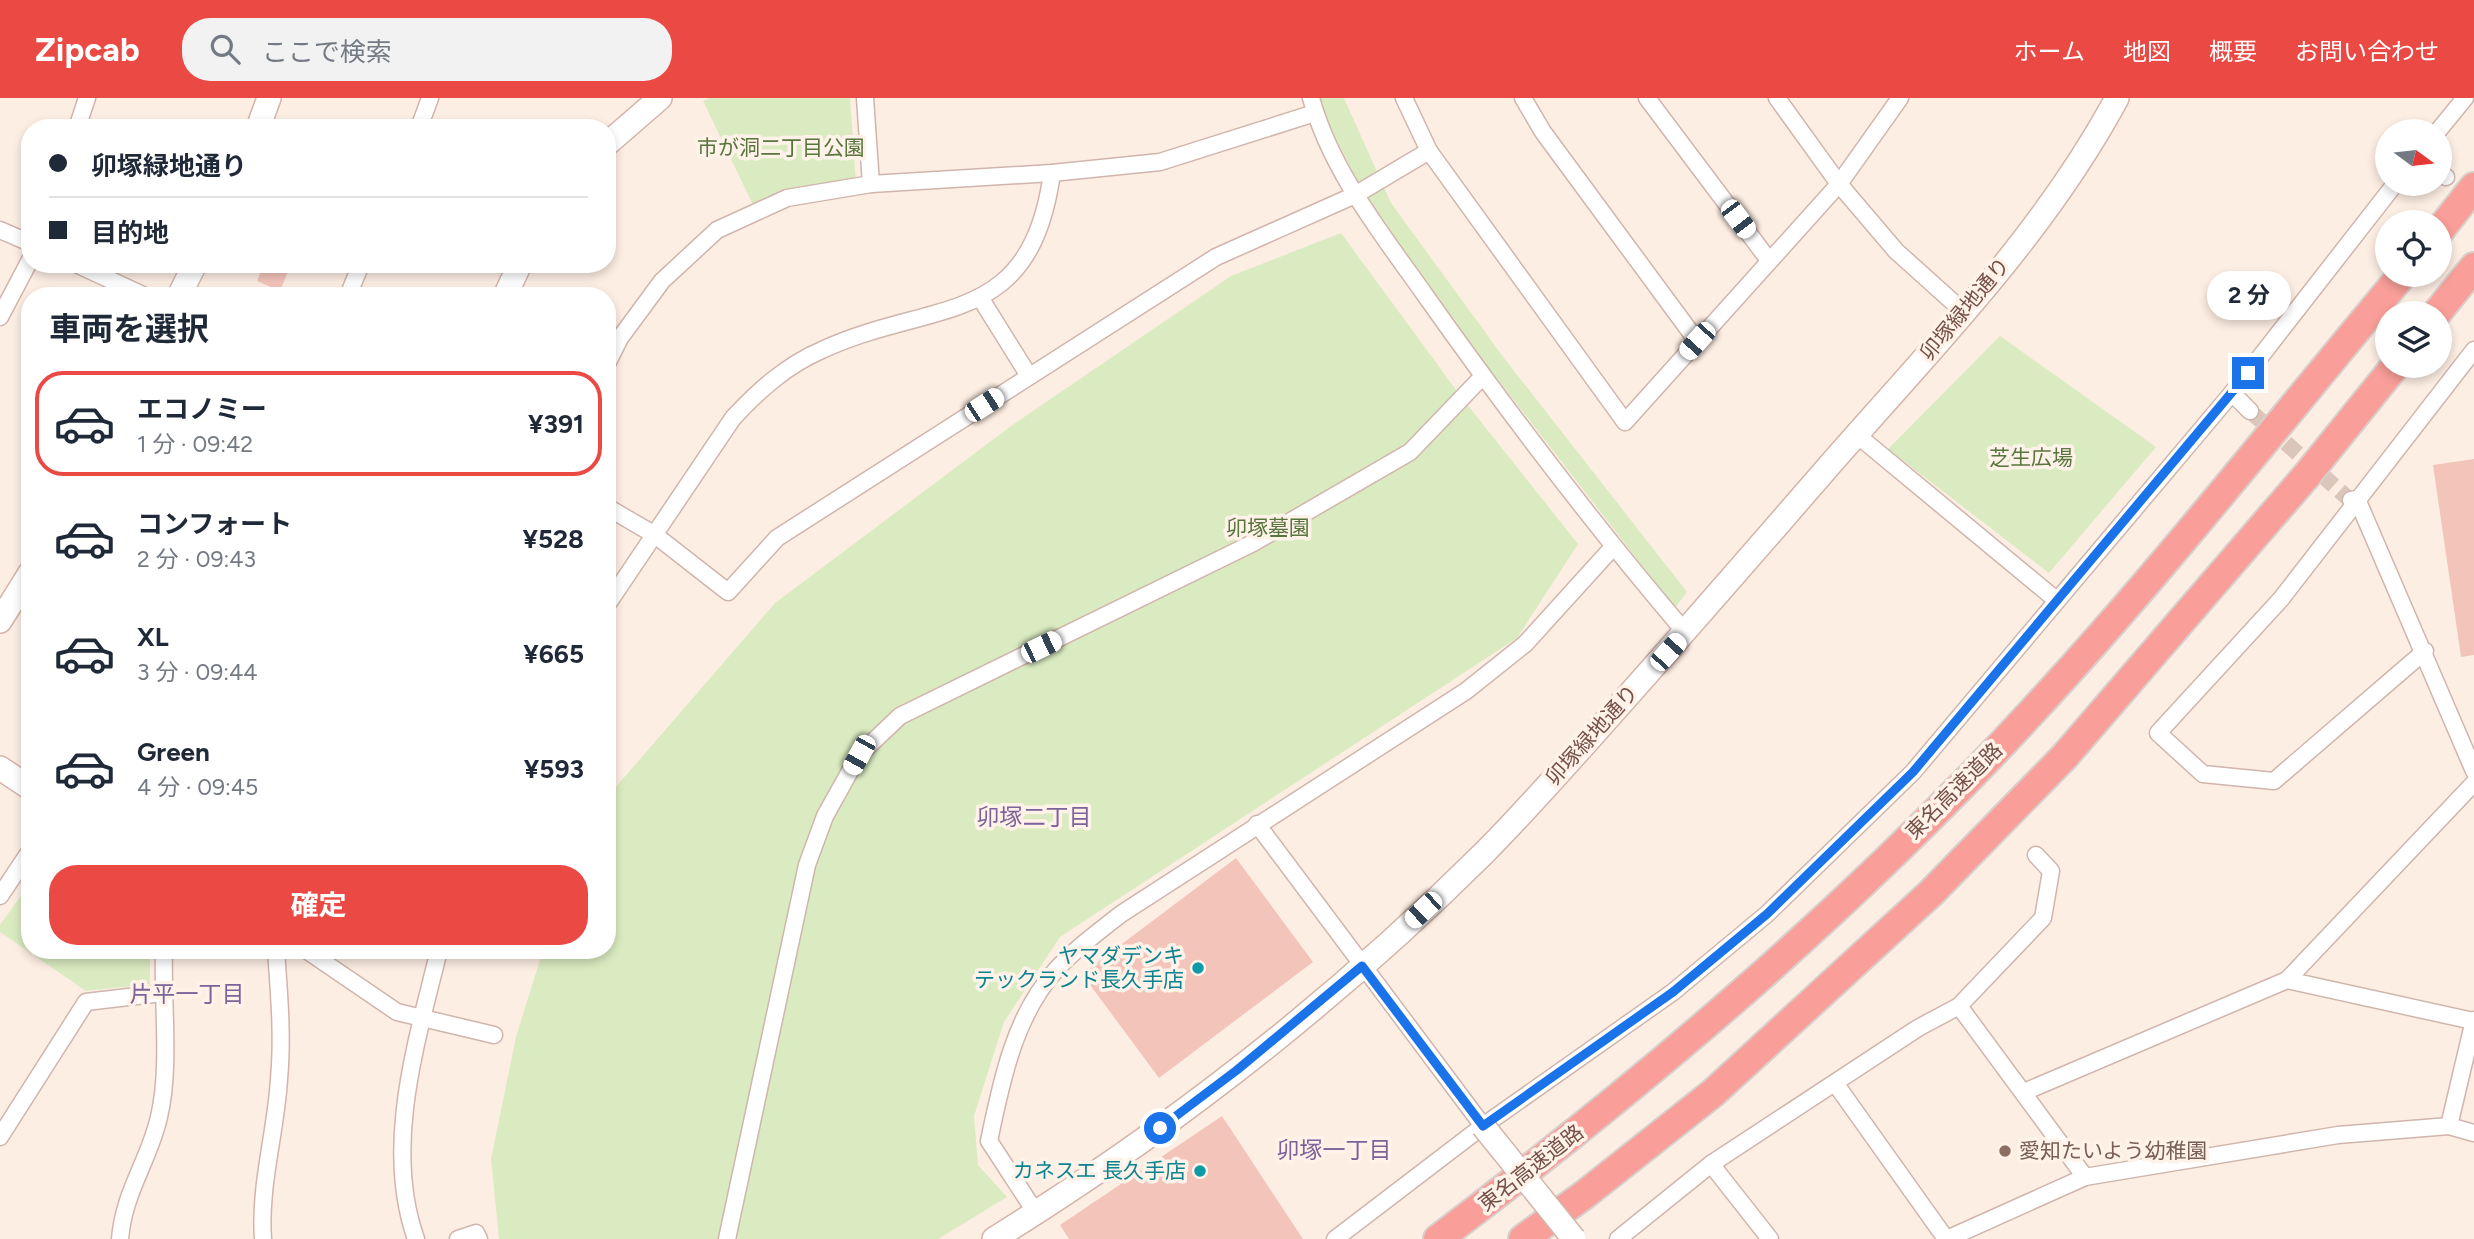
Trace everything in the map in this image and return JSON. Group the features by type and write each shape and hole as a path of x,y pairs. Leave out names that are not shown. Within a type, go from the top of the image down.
{"highway":[{"path":"2452,215 2474,187"},
{"path":"2447,301 2474,267"},
{"name":"東名高速道路","path":"1438,1239 1564,1144 1677,1050 1884,862 2029,715 2151,575 2392,287"},
{"path":"1523,1239 1584,1195 1713,1093 1941,883 2065,756 2307,475 2385,378"}],"street":[{"path":"80,119 87,98"},
{"path":"261,119 269,98"},
{"path":"422,119 430,98"},
{"path":"616,136 660,98"},
{"path":"866,98 871,184"},
{"path":"1404,98 1429,152 1625,422 1768,259 1839,184 1900,98"},
{"path":"1523,98 1543,132 1697,341"},
{"path":"1647,98 1768,259"},
{"path":"1777,98 1839,184 1896,251 1965,313"},
{"name":"卯塚緑地通り","path":"994,1239 1141,1142 1237,1070 1362,966 1484,853 1685,632 1965,313 2049,205 2117,98"},
{"path":"2448,119 2465,98"},
{"path":"616,346 662,281 717,230 787,198 871,184 1052,173 1160,162 1313,106 1355,195 1483,376 1614,547 1685,632"},
{"path":"616,513 654,535 728,592 777,538 1216,257 1355,195 1429,152"},
{"path":"616,592 733,418 754,395 787,369 846,341 981,299 1020,264 1037,236 1046,213 1052,173"},
{"path":"1335,1239 1483,1126 1631,1023 1767,914 1913,772 2055,599 2232,393 2386,196"},
{"path":"0,230 21,239"},
{"path":"0,317 23,273"},
{"path":"95,273 126,287"},
{"path":"981,299 1029,376"},
{"path":"2426,651 2274,782 2203,774 2158,733 2281,599 2354,500 2474,350"},
{"path":"727,1239 807,865 825,816 859,755 900,716 1253,543 1410,452 1483,376"},
{"path":"2232,393 2250,411"},
{"path":"1857,435 2055,599"},
{"path":"2354,500 2426,651 2474,771"},
{"path":"1036,1213 989,1141 1004,1072 1029,1013 1054,972 1086,941 1121,914 1466,691 1525,644 1614,547"},
{"path":"0,621 21,587"},
{"path":"0,768 21,782"},
{"path":"2024,1093 2287,980 2474,783"},
{"path":"1257,824 1483,1126 1574,1239"},
{"path":"1618,1239 1711,1164 1918,1028 1959,1006 2043,918 2051,871 2036,855"},
{"path":"0,896 21,864"},
{"path":"120,1239 129,1191 159,1119 164,1092 164,959"},
{"path":"263,1239 264,1193 279,1079 281,1022 277,959"},
{"path":"319,959 382,1004 422,1020 495,1035"},
{"path":"416,1239 404,1185 404,1108 437,959"},
{"path":"2287,980 2473,1020 2449,1126"},
{"path":"0,1137 86,1002 162,993"},
{"path":"1959,1006 2085,1177"},
{"path":"1835,1083 1946,1239 2085,1177 2338,1135 2449,1126 2474,1133"},
{"path":"1711,1164 1770,1239"},
{"path":"458,1239 476,1233 480,1239"}],"green space":[{"name":"市が洞二丁目公園","path":"710,98 850,98 856,183 755,209 703,101"},
{"path":"1319,98 1344,98 1391,203 1504,358 1687,592 1675,608 1489,368 1372,210 1323,113"},
{"name":"卯塚墓園","path":"1341,233 1462,398 1578,544 1517,638 1060,937 1004,1022 974,1116 978,1165 1007,1197 938,1239 499,1239 491,1159 516,1037 540,959 616,959 616,787 775,603 1011,426 1231,276"},
{"name":"芝生広場","path":"2000,336 2156,447 2049,573 1888,449"},
{"path":"21,896 21,946 0,932 0,925"},
{"path":"39,959 150,959 150,984 86,991"}],"building":[{"path":"260,273 287,273 282,287 271,287 257,281"},
{"path":"2474,459 2474,655 2461,657 2433,465"},
{"name":"ヤマダデンキ テックランド長久手店","path":"1236,858 1313,962 1159,1078 1082,974"},
{"name":"カネスエ 長久手店","path":"1222,1116 1303,1239 1069,1239 1060,1225"}],"tunnel":[{"path":"2250,411 2350,500"}],"place":[{"name":"ヤマダデンキ テックランド長久手店","path":"1198,968"},
{"name":"愛知たいよう幼稚園","path":"2005,1151"},
{"name":"カネスエ 長久手店","path":"1200,1171"}],"district":[{"name":"卯塚二丁目","path":"1034,817"},
{"name":"片平一丁目","path":"187,994"},
{"name":"卯塚一丁目","path":"1334,1150"}],"route":[{"path":"1160,1128 1237,1070 1362,966 1483,1126 1506,1111 1673,992 1748,930 1913,772 2055,599 2248,373"}]}
